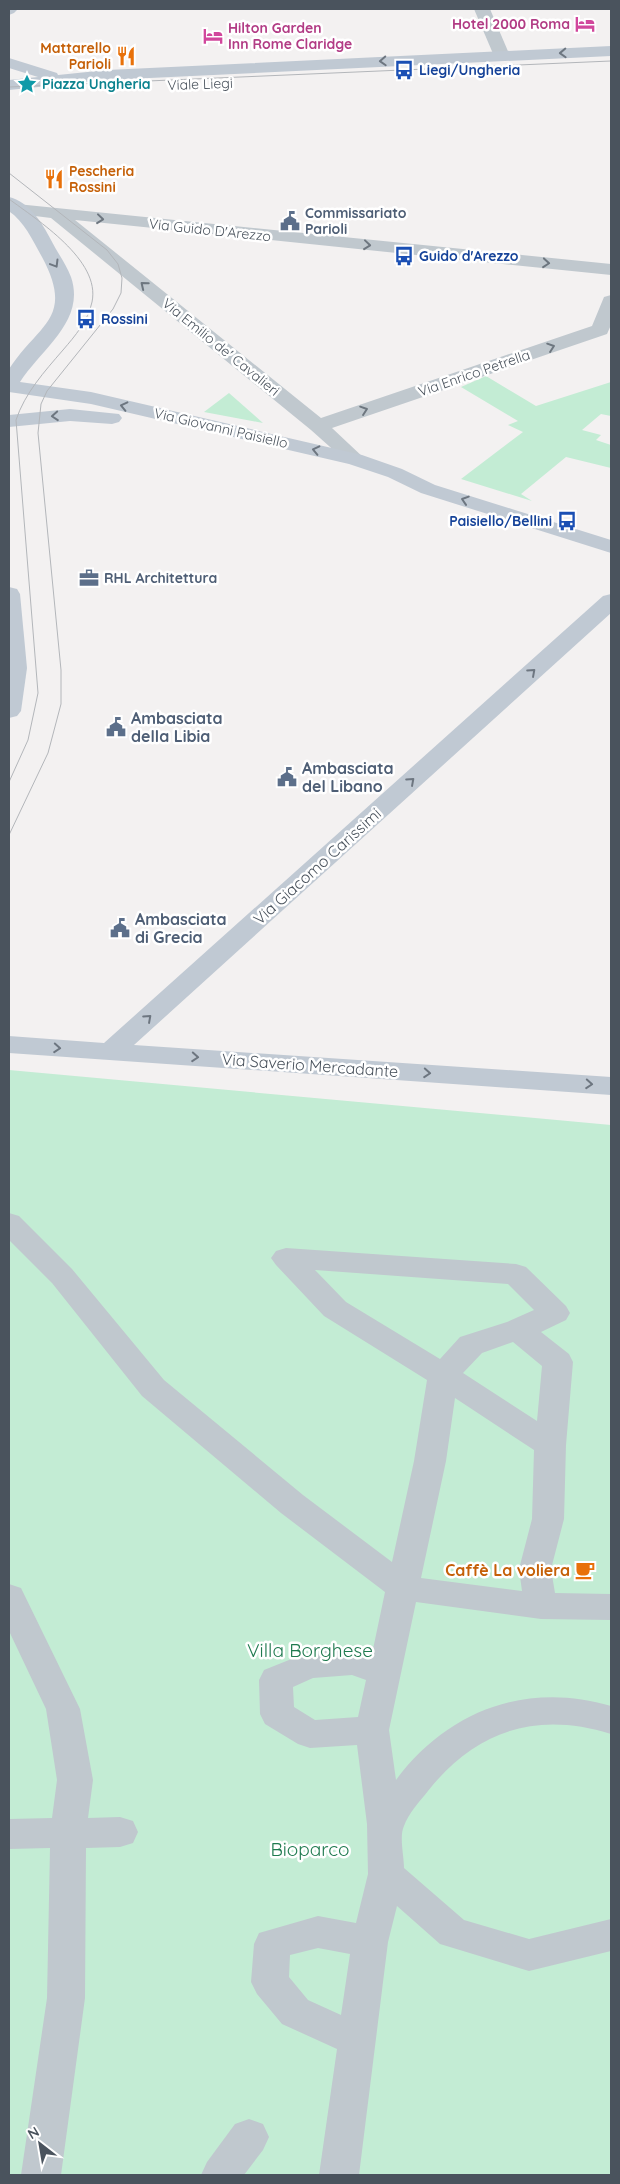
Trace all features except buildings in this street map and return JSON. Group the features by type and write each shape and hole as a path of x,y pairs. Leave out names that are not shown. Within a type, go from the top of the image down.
{"street":[{"path":"482,9 502,56"},
{"name":"Viale Liegi","path":"15,85 67,79 611,51"},
{"path":"9,63 39,73 67,79"},
{"name":"Viale Liegi","path":"15,85 76,88 611,66"},
{"path":"9,385 19,368 57,323 65,308 67,296 59,269 32,221 13,206"},
{"name":"Via Guido D'Arezzo","path":"13,206 58,215 611,269"},
{"name":"Via Emilio de' Cavalieri","path":"58,215 318,426 355,459"},
{"name":"Via Enrico Petrella","path":"318,426 600,330 611,301"},
{"name":"Via Giovanni Paisiello","path":"9,385 91,398 355,459 395,472 428,488 611,547"},
{"name":"Via Giovanni Paisiello","path":"9,421 70,415 110,418 348,475 428,488"},
{"path":"9,594 14,672 9,711"},
{"name":"Via Giacomo Carissimi","path":"111,1051 611,601"},
{"name":"Via Saverio Mercadante","path":"9,1045 611,1086"},
{"path":"9,1223 62,1276 153,1388 292,1504 403,1588 541,1606 611,1607"},
{"path":"339,2175 370,1942 386,1874 385,1824 372,1730 430,1461 443,1375 471,1344 518,1330 554,1313 516,1274 286,1258 335,1309 443,1375 550,1445"},
{"path":"518,1330 558,1362 550,1445 548,1518 535,1569 541,1606"},
{"path":"9,1598 63,1709 75,1780 68,1833 66,1998 41,2175"},
{"path":"372,1730 310,1734 277,1714 276,1680 309,1664 354,1661 383,1674"},
{"path":"385,1824 416,1781 446,1749 494,1721 536,1710 575,1710 611,1720"},
{"path":"9,1834 120,1832"},
{"path":"386,1874 453,1933 529,1955 611,1935"},
{"path":"357,2040 295,2012 270,1982 272,1944 318,1932 370,1942"},
{"path":"221,2175 249,2137"}],"green space":[{"path":"486,376 536,406 611,382 611,416 601,414 582,430 601,435 596,440 611,445 611,468 566,457 521,494 532,501 461,479 523,432 508,425 518,421 461,387"},
{"path":"229,393 263,423 204,412"},
{"name":"Bioparco","path":"9,1070 611,1125 611,2175 9,2175"}],"tram line":[{"path":"9,87 611,61"},
{"path":"9,173 107,250 118,264 122,278 121,293 113,309 47,391 41,404 38,433 61,670 61,704 48,753 9,835"},
{"path":"9,199 50,230 77,256 87,271 92,286 92,302 84,322 36,383 24,401 16,420 38,693 28,740 9,782"}],"place":[{"name":"Hotel 2000 Roma","path":"585,24"},
{"name":"Hilton Garden Inn Rome Claridge","path":"213,36"},
{"name":"Mattarello Parioli","path":"126,56"},
{"name":"Liegi/Ungheria","path":"404,70"},
{"name":"Piazza Ungheria","path":"27,84"},
{"name":"Pescheria Rossini","path":"54,179"},
{"name":"Commissariato Parioli","path":"290,221"},
{"name":"Guido d'Arezzo","path":"404,256"},
{"name":"Rossini","path":"86,319"},
{"name":"Paisiello/Bellini","path":"567,521"},
{"name":"RHL Architettura","path":"89,578"},
{"name":"Ambasciata della Libia","path":"116,727"},
{"name":"Ambasciata del Libano","path":"287,777"},
{"name":"Ambasciata di Grecia","path":"120,928"},
{"name":"Caffè La voliera","path":"585,1570"}],"park label":[{"name":"Villa Borghese","path":"310,1650"}]}
